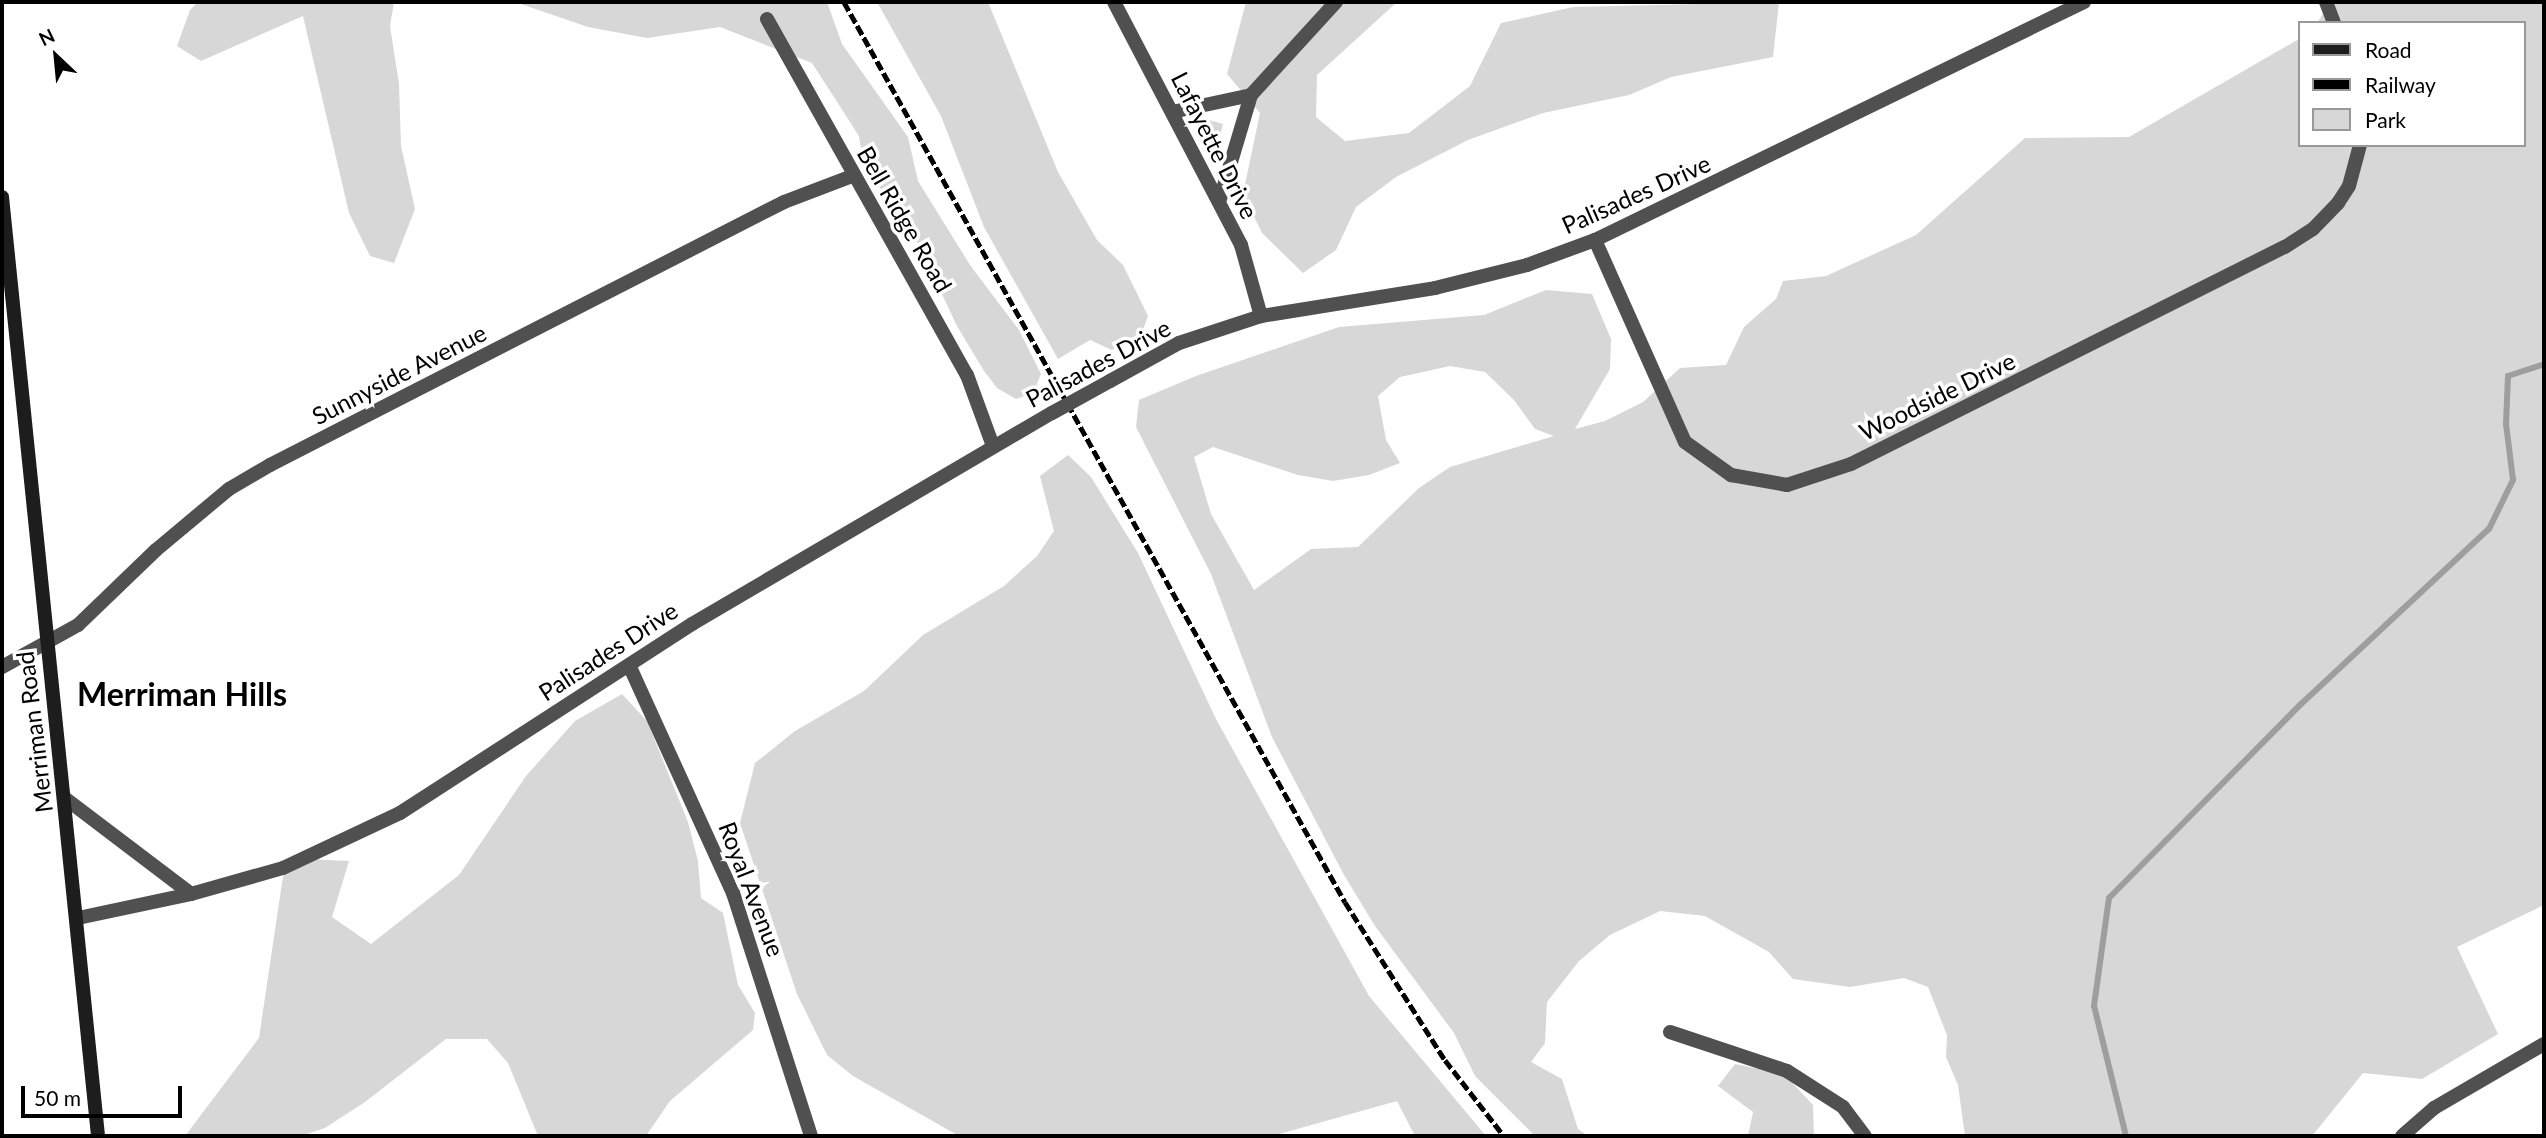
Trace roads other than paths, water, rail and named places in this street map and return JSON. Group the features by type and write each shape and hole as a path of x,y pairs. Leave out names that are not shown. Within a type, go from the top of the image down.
{"main road":[{"name":"Merriman Road","path":"2,197 99,1136"}],"street":[{"name":"Lafayette Drive","path":"1114,2 1220,199 1241,245 1261,316"},
{"path":"1220,199 1251,95 1336,2"},
{"name":"Palisades Drive","path":"78,918 191,894 283,868 400,813 629,665 842,533 1178,343 1261,316 1435,288 1527,265 1595,240 2084,2"},
{"path":"2326,2 2333,21"},
{"name":"Bell Ridge Road","path":"767,19 852,176 967,375 993,446"},
{"path":"1172,112 1251,95"},
{"name":"Woodside Drive","path":"1595,240 1685,442 1731,475 1787,485 1851,464 2285,247 2313,229 2338,203 2352,177 2360,147"},
{"name":"Sunnyside Avenue","path":"2,667 78,625 156,550 229,489 270,465 784,202 852,176"},
{"name":"Royal Avenue","path":"629,665 733,893 811,1136"},
{"path":"66,799 191,894"},
{"path":"1670,1032 1787,1071 1843,1107 1865,1136"},
{"path":"2402,1136 2434,1108 2544,1044"}],"waterway":[{"path":"2126,1136 2094,1006 2109,898 2300,705 2489,529 2513,480 2506,424 2508,376 2544,364"}],"railway":[{"path":"844,2 1345,902 1445,1060 1504,1136"}],"district":[{"name":"Merriman Hills","path":"182,694"}]}
